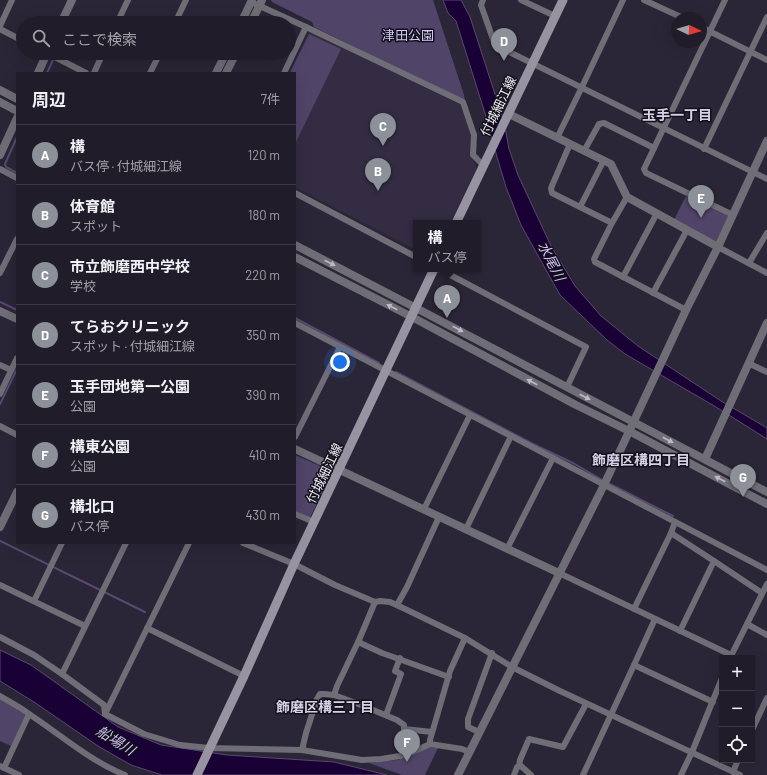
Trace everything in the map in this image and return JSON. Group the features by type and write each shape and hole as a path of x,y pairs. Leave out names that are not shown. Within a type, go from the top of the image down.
{"main road":[{"name":"付城細江線","path":"457,220 563,0"},
{"name":"付城細江線","path":"197,775 244,676 294,564 340,470 433,272"}],"street":[{"path":"12,0 0,27 16,36"},
{"path":"64,16 72,0"},
{"path":"121,16 128,0"},
{"path":"178,16 186,0"},
{"path":"483,0 481,6 495,46 767,179"},
{"path":"521,0 555,16"},
{"path":"557,138 623,0"},
{"path":"644,0 671,12"},
{"path":"724,0 644,169 646,173 733,215"},
{"path":"244,16 250,1 260,3 285,16"},
{"path":"254,16 260,3"},
{"path":"704,149 767,17"},
{"path":"296,22 463,102 474,136 473,155 483,165"},
{"path":"296,48 306,27"},
{"path":"707,29 767,60"},
{"path":"38,72 44,60"},
{"path":"61,60 84,72"},
{"path":"94,72 100,60"},
{"path":"150,72 156,60"},
{"path":"216,72 222,60"},
{"path":"226,72 232,60"},
{"path":"284,72 290,60"},
{"path":"0,90 16,98"},
{"path":"0,102 16,110"},
{"path":"509,114 611,164 627,197 767,273"},
{"path":"0,155 16,120"},
{"path":"584,151 599,124 604,123 654,148"},
{"path":"458,775 604,485 767,141"},
{"path":"570,144 551,188 552,193 612,223"},
{"path":"580,207 604,160"},
{"path":"0,169 16,177"},
{"path":"296,194 413,255"},
{"path":"627,197 594,259 595,262 686,310"},
{"path":"623,277 657,213"},
{"path":"653,293 687,230"},
{"path":"749,263 767,233"},
{"path":"0,273 16,241"},
{"path":"296,246 767,492"},
{"path":"296,258 767,504"},
{"path":"445,272 586,347 567,387"},
{"path":"0,311 16,319"},
{"path":"705,459 767,323"},
{"path":"296,324 470,416 512,436 767,570"},
{"path":"296,435 340,347"},
{"path":"0,394 16,360"},
{"path":"748,363 767,372"},
{"path":"0,365 11,370"},
{"path":"424,509 470,416"},
{"path":"0,426 16,434"},
{"path":"466,529 512,436"},
{"path":"296,449 729,655"},
{"path":"507,549 553,458"},
{"path":"0,527 16,494"},
{"path":"296,514 314,522"},
{"path":"397,605 407,587 439,517"},
{"path":"634,609 671,534 675,522"},
{"path":"671,534 762,593"},
{"path":"34,601 62,544"},
{"path":"62,674 126,544"},
{"path":"105,714 188,544"},
{"path":"245,544 294,564 335,585 375,602 385,601 397,605 465,638 512,666 586,704 740,775"},
{"path":"680,631 714,562"},
{"path":"732,655 767,584"},
{"path":"0,585 85,626"},
{"path":"334,695 375,602"},
{"path":"583,775 655,619"},
{"path":"747,624 767,635"},
{"path":"147,628 244,676"},
{"path":"0,637 34,655 62,674 104,705 105,714"},
{"path":"430,744 448,677 465,638"},
{"path":"358,642 382,653 400,658 448,677"},
{"path":"479,732 468,727 468,718 492,653"},
{"path":"386,715 401,674 395,671 400,658"},
{"path":"634,665 712,702"},
{"path":"682,775 719,685"},
{"path":"302,750 318,698 320,694 324,694 334,695 361,704 397,720 404,725 406,755"},
{"path":"0,696 29,714 79,749 125,775"},
{"path":"753,727 767,698"},
{"path":"514,775 517,767 519,766 528,739 563,747 586,704"},
{"path":"19,775 2,767 29,714"},
{"path":"105,714 144,734 180,745 209,750 302,750 362,760 406,755 430,744 462,749 469,752"},
{"path":"404,729 432,732"},
{"path":"732,772 736,763"},
{"path":"519,766 531,775"}],"shaded area":[{"path":"312,33 461,105 471,136 470,155 477,167 451,220 413,220 413,248 296,188 296,72 289,72 308,34"}],"green space":[{"name":"津田公園","path":"271,0 433,0 465,101 314,27 312,22 272,2"},
{"path":"309,34 341,49 296,142 296,72 290,72"},
{"path":"686,196 728,216 716,242 674,220"},
{"path":"296,455 332,471 310,518 296,511"},
{"path":"0,698 25,716 11,746 0,741"},
{"path":"428,747 438,748 425,775 402,775 369,763 409,757"}],"water":[{"name":"水尾川","path":"443,0 461,0 470,17 504,122 509,149 518,175 551,246 575,286 601,316 638,346 721,401 767,428 767,439 716,407 625,354 607,340 560,295 521,225 506,187 488,123 456,21 448,13"},
{"name":"船場川","path":"0,650 31,665 118,727 161,745 227,755 334,762 387,775 162,775 131,765 98,746 34,702 0,681"}],"waterway":[{"path":"47,72 53,60"},
{"path":"16,139 5,164 6,167 16,172"},
{"path":"0,302 16,310"},
{"path":"296,319 379,363"},
{"path":"0,404 16,371"},
{"path":"396,372 533,444 573,463 604,481"},
{"path":"608,483 673,516"},
{"path":"0,541 145,612"}],"place":[{"name":"てらおクリニック","path":"504,61"},
{"name":"市立飾磨西中学校","path":"383,146"},
{"name":"体育館","path":"378,191"},
{"name":"玉手団地第一公園","path":"701,218"},
{"name":"構","path":"447,318"},
{"name":"構北口","path":"743,497"},
{"name":"構東公園","path":"407,762"}],"district":[{"name":"玉手一丁目","path":"677,114"},
{"name":"飾磨区構四丁目","path":"641,459"},
{"name":"飾磨区構三丁目","path":"325,706"}]}
